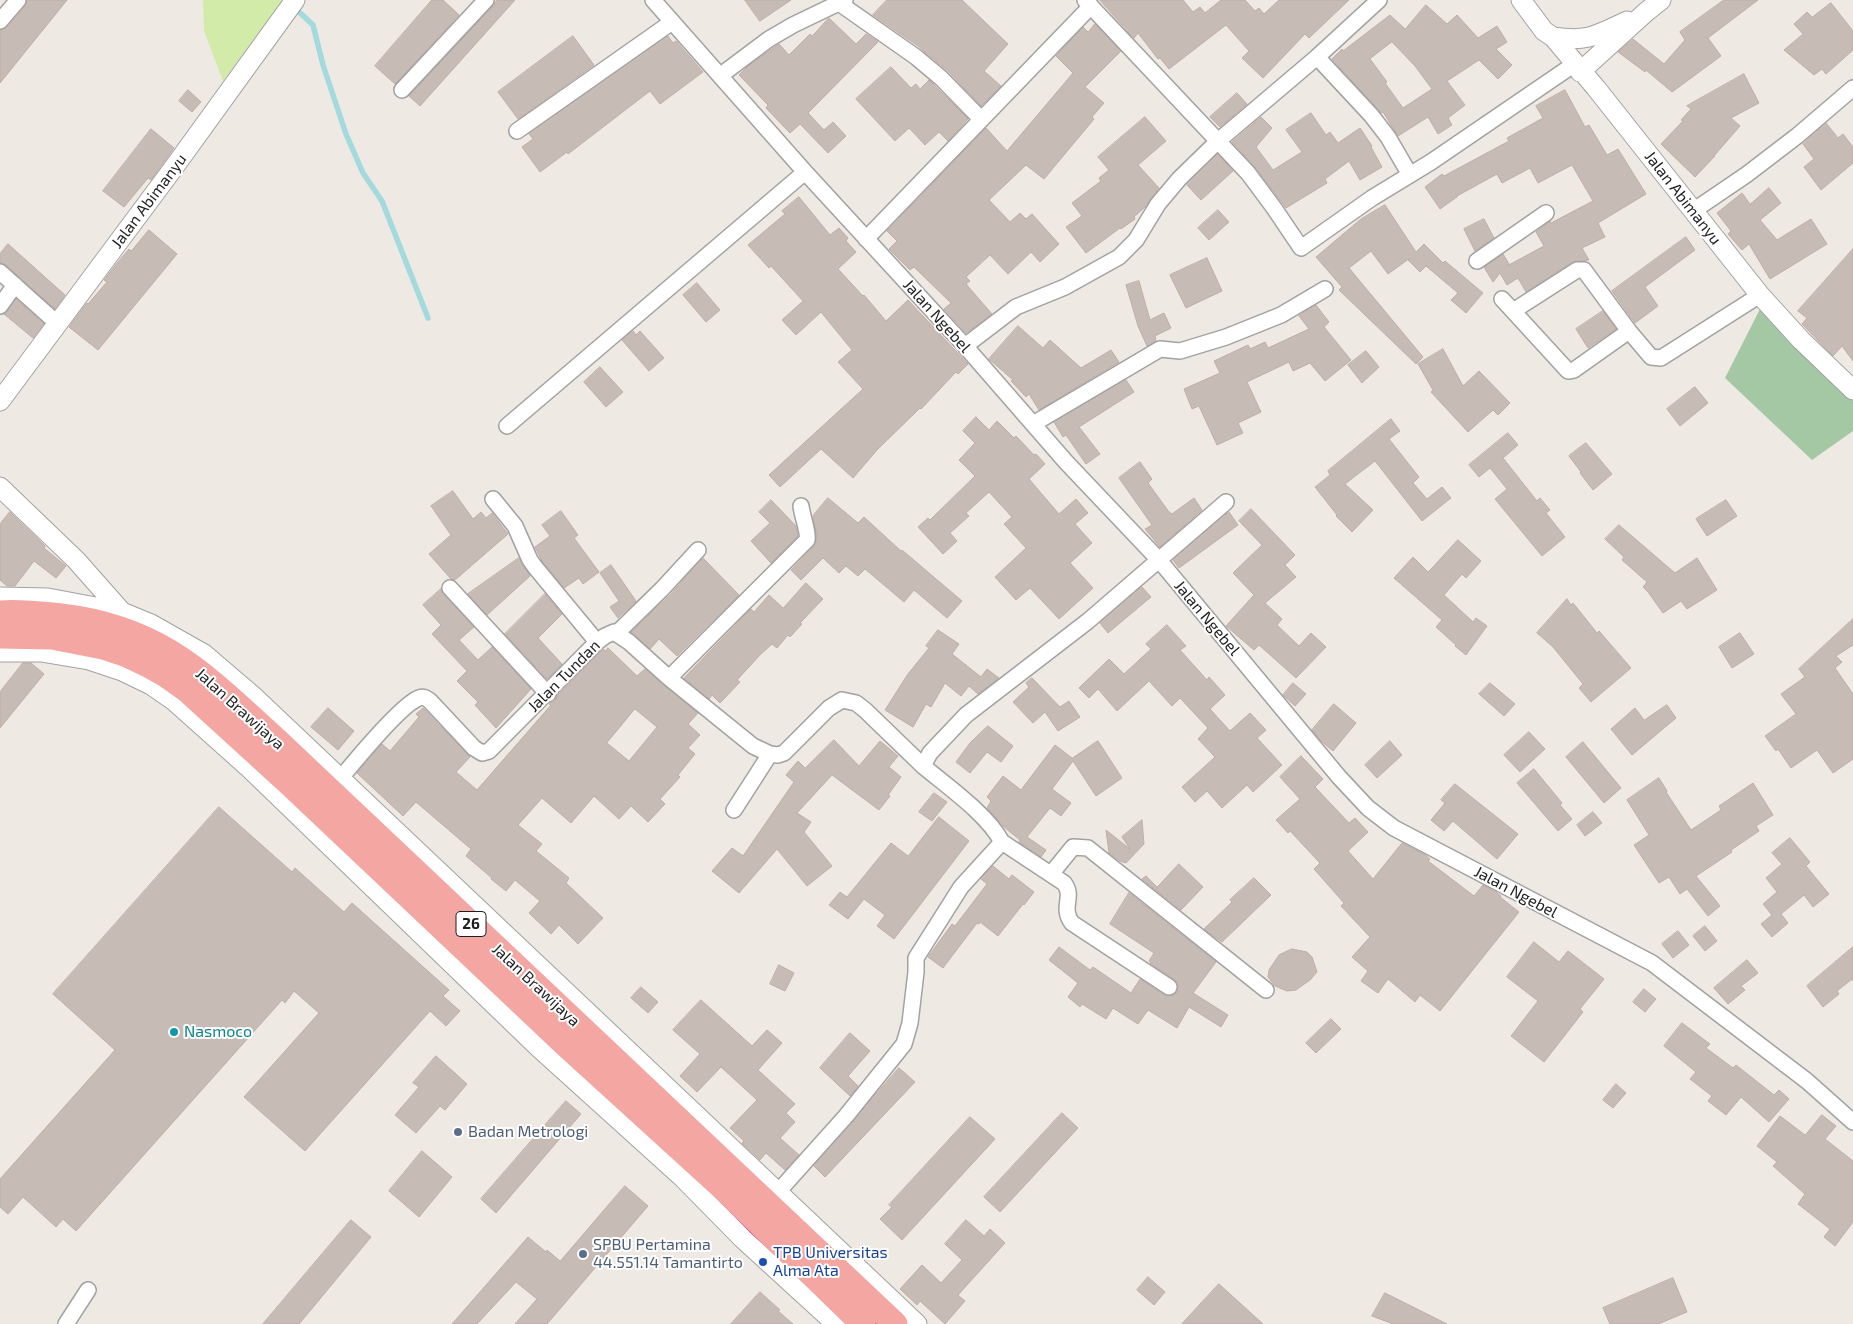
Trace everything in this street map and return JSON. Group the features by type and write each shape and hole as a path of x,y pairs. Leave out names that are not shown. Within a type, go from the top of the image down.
{"highway":[{"name":"Jalan Brawijaya","path":"0,613 33,613 96,621 143,637 189,663 272,736 895,1324"},
{"name":"Jalan Brawijaya","path":"0,636 52,638 94,645 127,654 166,675 203,704 290,784 559,1053 721,1186 864,1324"}],"street":[{"path":"0,21 18,0"},
{"name":"Jalan Abimanyu","path":"0,401 295,0"},
{"path":"402,90 486,0"},
{"name":"Jalan Ngebel","path":"653,0 805,172 965,346 1066,462 1159,560 1339,777 1368,808 1394,828 1652,963 1807,1081 1853,1122"},
{"path":"965,346 1016,308 1065,286 1119,257 1136,240 1166,193 1218,141 1317,57 1379,0"},
{"name":"Jalan Abimanyu","path":"1520,0 1544,31 1553,37 1596,88 1760,295 1801,340 1853,390"},
{"path":"866,239 1088,3 1248,173 1301,248 1372,198 1578,68 1661,0"},
{"path":"721,75 769,39 841,1 916,57 946,83 980,119"},
{"path":"1553,37 1575,40 1593,37 1646,12"},
{"path":"516,131 672,22"},
{"path":"1317,57 1371,115 1388,137 1410,174"},
{"path":"1693,211 1746,175 1797,136 1853,88"},
{"path":"507,426 805,172"},
{"path":"1477,261 1546,213"},
{"path":"1513,311 1576,270 1584,270 1629,331 1651,357 1661,358 1760,295"},
{"path":"0,272 58,324"},
{"path":"0,306 15,285"},
{"path":"1032,424 1160,349 1180,351 1226,337 1281,315 1325,289"},
{"path":"1502,299 1568,371 1574,370 1629,331"},
{"path":"0,487 76,560 122,612"},
{"path":"494,499 515,526 535,567 597,642"},
{"path":"924,766 930,753 966,715 1088,621 1226,502"},
{"path":"669,678 807,540 808,533 802,518 801,506"},
{"path":"617,633 698,550"},
{"path":"450,588 548,694"},
{"path":"0,597 48,598 122,612 151,624 185,642 218,664 917,1324"},
{"name":"Jalan Tundan","path":"340,779 408,704 420,698 426,698 430,701 474,748 482,753 489,751 548,694 597,642 610,633 617,633 753,746 770,754"},
{"path":"0,652 41,652 89,660 122,671 174,701 559,1053 743,1239 836,1324"},
{"path":"734,810 770,754 778,755 784,753 829,708 842,700 856,703 980,816 1002,842 1064,883 1069,893 1066,913 1072,923 1169,988"},
{"path":"777,1193 846,1116 904,1044 910,1023 916,958 961,888 1002,842"},
{"path":"1051,874 1073,847 1088,848 1266,990"},
{"path":"66,1324 88,1290"}],"green space":[{"path":"203,0 283,0 223,81 204,31"},
{"path":"1760,309 1853,400 1853,431 1812,460 1725,378"}],"building":[{"path":"27,0 67,0 0,83 0,30 7,27 25,6"},
{"path":"432,0 443,0 459,15 395,84 375,66"},
{"path":"497,0 515,0 420,106 409,96"},
{"path":"745,0 791,0 760,21"},
{"path":"887,0 962,0 1008,44 984,71 1001,86 981,106 948,71 918,46 873,15"},
{"path":"1100,0 1183,0 1193,12 1200,7 1205,13 1221,0 1245,0 1255,11 1259,8 1264,14 1279,0 1349,0 1309,38 1305,34 1263,78 1242,58 1249,51 1226,25 1169,69 1160,58 1158,59 1138,33 1134,38"},
{"path":"1724,0 1758,0 1708,38 1721,56 1672,92 1646,70 1645,72 1618,52 1633,39 1664,64 1685,40 1680,32"},
{"path":"1831,3 1853,31 1853,50 1826,74 1822,69 1814,75 1784,50 1803,34 1794,24 1807,12 1812,17"},
{"path":"1426,5 1447,24 1457,15 1478,38 1497,26 1507,42 1496,49 1512,65 1498,79 1479,60 1447,81 1465,105 1448,118 1452,125 1438,134 1428,117 1398,136 1383,112 1381,113 1332,59 1342,49 1343,51 1390,15 1405,29","holes":["1392,42 1415,66 1432,89 1403,108 1370,59"]},
{"path":"829,18 856,44 866,34 878,42 808,113 824,130 833,122 846,136 828,153 800,124 790,133 766,108 768,105 739,75 748,66 779,44 789,55 810,34 812,36"},
{"path":"1095,24 1121,51 1085,87 1104,103 1092,117 1094,119 1044,179 1026,165 989,200 1010,222 1020,213 1026,219 1032,214 1059,244 1040,262 1031,252 1008,274 990,255 966,277 970,281 966,284 992,314 966,333 944,309 951,303 914,267 910,270 889,249 897,241 887,231 986,128 1007,151 1073,73 1056,56 1083,27 1088,32"},
{"path":"573,36 594,65 518,119 498,92"},
{"path":"668,36 673,43 676,41 703,72 660,104 650,91 568,154 567,152 540,172 522,147 533,139 529,134"},
{"path":"891,67 911,88 916,84 920,89 929,80 968,119 948,141 939,132 925,145 909,128 895,141 856,99"},
{"path":"1744,74 1759,103 1731,118 1740,126 1695,177 1661,144 1683,121 1681,120 1691,109 1687,106"},
{"path":"188,90 201,102 192,112 179,101"},
{"path":"1565,90 1585,127 1589,125 1607,155 1618,149 1646,194 1598,223 1605,237 1582,248 1589,260 1572,262 1526,292 1518,278 1507,285 1500,273 1493,282 1484,267 1503,254 1509,264 1507,266 1544,246 1536,232 1550,221 1551,223 1593,201 1572,165 1538,183 1530,168 1502,183 1497,174 1457,196 1440,209 1425,187 1442,174 1444,176 1509,141 1507,138 1543,118 1536,106"},
{"path":"1237,93 1247,104 1220,127 1210,117"},
{"path":"1311,113 1326,135 1330,132 1338,143 1360,128 1372,146 1382,167 1360,180 1349,161 1325,179 1327,183 1286,208 1255,167 1232,142 1261,117 1272,128 1256,147 1273,170 1302,152 1286,130"},
{"path":"1145,117 1166,141 1138,165 1159,188 1145,207 1134,217 1135,219 1086,253 1066,227 1082,216 1072,203 1101,181 1099,178 1109,170 1098,157"},
{"path":"1826,123 1838,138 1843,134 1853,147 1853,163 1821,190 1804,167 1814,159 1803,144"},
{"path":"151,129 174,148 151,180 148,178 124,207 103,191"},
{"path":"1218,154 1233,171 1201,200 1187,185"},
{"path":"1769,188 1781,203 1760,220 1777,240 1811,219 1827,244 1770,279 1749,244 1742,250 1728,234 1731,231 1717,213 1742,193 1750,204"},
{"path":"799,197 830,235 839,228 848,238 846,241 856,252 838,269 886,321 908,300 968,364 958,374 956,372 921,409 877,450 853,478 821,449 780,487 769,475 863,389 838,362 852,350 821,312 796,335 782,320 803,301 771,266 769,268 748,245 785,214 782,211"},
{"path":"1385,205 1416,252 1424,244 1443,263 1445,261 1483,293 1466,313 1451,300 1458,293 1426,266 1420,272 1408,260 1410,258 1388,274 1371,251 1349,268 1423,357 1416,364 1339,290 1342,287 1316,257 1361,219"},
{"path":"1218,210 1229,222 1209,240 1198,228"},
{"path":"1484,219 1494,238 1475,251 1464,229"},
{"path":"149,230 177,254 98,350 69,327 87,303 107,282 104,280 118,262 129,249 131,251"},
{"path":"1686,237 1695,250 1645,287 1658,306 1635,323 1612,291"},
{"path":"8,244 65,295 55,309 6,265 0,263 0,254"},
{"path":"1853,249 1853,361 1842,346 1833,356 1802,324 1807,318 1798,311"},
{"path":"1207,258 1222,291 1186,308 1170,275"},
{"path":"1139,281 1150,320 1164,313 1171,328 1155,336 1156,341 1147,346 1138,326 1126,285"},
{"path":"697,283 720,310 706,322 683,295"},
{"path":"16,299 44,324 33,338 4,314"},
{"path":"1316,305 1329,322 1324,327 1351,360 1325,381 1310,363 1293,371 1289,362 1247,382 1261,412 1238,423 1243,433 1217,445 1199,406 1192,409 1184,389 1220,373 1214,361 1248,345 1250,349 1265,342 1268,348 1309,329 1299,316"},
{"path":"1603,311 1616,329 1588,348 1576,329"},
{"path":"1018,326 1043,348 1050,340 1081,368 1111,350 1119,362 1039,410 1029,394 1026,397 1011,381 1013,380 989,359"},
{"path":"633,331 636,335 640,331 664,358 649,371 622,340"},
{"path":"1443,349 1463,386 1479,371 1510,403 1498,415 1493,410 1468,432 1431,392 1433,390 1418,364"},
{"path":"1366,351 1379,367 1362,383 1348,365"},
{"path":"600,367 623,392 606,407 584,382"},
{"path":"1126,380 1134,392 1079,427 1100,454 1086,464 1066,435 1063,437 1054,422"},
{"path":"1695,387 1708,403 1680,426 1667,409"},
{"path":"976,417 989,430 997,421 1014,438 1016,436 1045,464 1029,479 1059,514 1076,499 1088,513 1075,524 1092,543 1070,563 1093,588 1059,619 1030,588 1016,600 995,577 1026,548 1004,524 1012,517 989,492 966,513 969,516 950,533 957,541 943,554 918,527 928,518 930,520 975,476 959,460 975,443 963,431"},
{"path":"1391,419 1400,431 1389,439 1419,477 1413,483 1427,499 1442,487 1451,498 1422,521 1375,461 1345,484 1373,510 1352,532 1336,516 1315,487 1330,475 1328,471"},
{"path":"1508,433 1518,445 1503,458 1537,501 1540,498 1550,510 1546,513 1565,537 1542,556 1495,499 1507,489 1490,468 1479,477 1469,465"},
{"path":"1586,443 1612,474 1593,490 1569,456"},
{"path":"1140,462 1152,479 1148,483 1169,512 1172,514 1194,498 1202,510 1160,547 1145,529 1152,525 1119,478"},
{"path":"453,491 473,519 481,512 486,518 492,513 508,534 455,580 451,579 429,554 451,535 431,506"},
{"path":"828,498 858,523 864,517 901,551 962,601 947,618 914,590 904,602 865,569 858,576 846,566 839,573 823,558 801,580 791,570 814,546 817,536 813,516"},
{"path":"771,500 796,526 798,536 771,563 751,541 770,523 759,512"},
{"path":"1726,500 1737,516 1707,536 1696,519"},
{"path":"1251,509 1295,555 1285,565 1296,577 1265,603 1282,619 1277,625 1299,646 1311,633 1326,647 1296,678 1259,645 1254,650 1226,626 1254,595 1233,573 1262,545 1239,521"},
{"path":"561,511 578,535 574,538 599,572 583,584 579,578 564,588 542,561 535,547 550,536 542,525"},
{"path":"10,512 45,546 44,548 66,566 56,578 34,561 15,586 7,586 0,580 0,524"},
{"path":"1229,512 1238,525 1179,568 1173,560"},
{"path":"1619,525 1675,573 1697,558 1717,590 1687,609 1681,601 1663,613 1643,587 1647,582 1622,560 1624,557 1605,539"},
{"path":"1458,540 1481,561 1466,578 1462,574 1444,595 1473,622 1476,618 1487,626 1466,655 1436,627 1442,620 1394,578 1413,557 1428,572"},
{"path":"519,558 530,576 487,615 468,594"},
{"path":"703,558 739,595 677,656 659,639 650,649 631,632 669,596"},
{"path":"611,565 636,601 618,618 610,607 619,601 600,573"},
{"path":"806,583 823,599 800,623 802,624 790,637 788,635 777,648 772,644 760,655 737,680 740,682 720,703 712,695 709,699 684,678 751,609 754,612 769,595 783,608"},
{"path":"1142,587 1151,597 1108,633 1100,623"},
{"path":"441,589 443,594 474,627 459,640 478,660 492,647 531,689 496,728 475,705 478,702 457,681 467,671 432,634 441,625 423,605"},
{"path":"545,594 562,614 538,638 562,664 547,679 505,634"},
{"path":"1567,599 1571,605 1573,603 1597,633 1599,631 1631,668 1591,702 1579,688 1583,684 1553,647 1537,633"},
{"path":"1853,619 1853,645 1836,656 1842,662 1835,668 1853,694 1853,759 1833,773 1817,750 1791,768 1778,749 1776,751 1765,736 1796,714 1781,694 1805,677 1799,669"},
{"path":"1167,625 1186,646 1180,650 1207,680 1209,677 1225,695 1210,709 1230,731 1250,713 1266,730 1257,738 1282,765 1253,792 1247,785 1222,808 1207,791 1195,802 1182,787 1215,757 1198,739 1208,728 1180,698 1172,706 1149,681 1117,711 1098,689 1089,698 1079,688 1109,659 1124,674 1151,649 1146,644"},
{"path":"938,630 959,644 952,654 981,677 987,669 999,678 978,694 969,686 961,696 945,683 931,707 926,704 913,727 885,710 908,674 929,648 926,646"},
{"path":"1740,633 1754,654 1732,668 1719,647"},
{"path":"608,648 637,676 645,669 698,713 688,724 700,735 688,748 695,754 678,775 680,777 660,799 665,804 648,822 631,806 619,819 594,796 571,823 542,798 518,825 542,844 536,851 569,878 566,883 603,918 578,944 559,925 551,934 529,913 540,901 515,880 506,891 466,856 471,849 416,802 403,816 357,773 382,744 390,751 419,717 416,714 423,708 470,757 456,772 477,790 551,705 549,704 555,701 557,696 603,649 606,651","holes":["635,709 657,727 629,761 607,743"]},
{"path":"23,663 31,663 44,674 0,728 0,692"},
{"path":"1032,678 1060,707 1069,701 1080,717 1058,731 1045,712 1033,723 1013,702 1029,687 1026,683"},
{"path":"1293,683 1306,694 1295,706 1283,695"},
{"path":"1490,683 1515,704 1504,716 1479,694"},
{"path":"1334,704 1356,723 1333,751 1312,730"},
{"path":"1667,705 1676,718 1632,755 1611,729 1635,708 1644,720"},
{"path":"328,708 354,731 338,750 311,727"},
{"path":"988,726 1013,746 1001,762 987,752 970,773 956,762 970,743"},
{"path":"1529,732 1545,749 1520,772 1504,755"},
{"path":"834,740 859,766 880,741 898,756 889,767 901,777 888,795 890,796 879,810 832,775 797,813 811,822 804,832 832,866 807,886 777,849 739,893 712,871 732,848 743,856 794,782 786,775 798,761 805,768"},
{"path":"1098,741 1122,778 1096,796 1073,761 1052,789 1071,803 1061,816 1050,808 1027,837 1046,850 1041,857 1019,842 1020,840 1004,827 987,808 991,801 987,797 1003,776 1021,790 1055,745 1072,758"},
{"path":"1390,741 1402,755 1377,778 1365,765"},
{"path":"1583,742 1621,788 1604,803 1566,757"},
{"path":"1301,756 1323,779 1315,787 1349,823 1355,818 1368,832 1348,851 1373,879 1402,843 1425,855 1430,859 1428,861 1474,896 1483,885 1501,896 1519,912 1440,1011 1420,995 1415,1002 1388,979 1378,993 1361,981 1368,971 1352,957 1370,937 1341,906 1344,903 1314,869 1320,863 1290,831 1288,833 1276,820 1300,799 1280,777"},
{"path":"1534,769 1562,803 1560,805 1572,819 1558,831 1517,783"},
{"path":"1659,778 1691,830 1721,810 1719,806 1753,783 1773,815 1756,826 1759,831 1696,876 1720,906 1708,916 1687,889 1680,894 1669,877 1659,883 1634,845 1649,835 1627,800"},
{"path":"1455,784 1518,834 1497,859 1453,821 1444,831 1431,820 1445,803 1441,800"},
{"path":"934,793 947,802 932,821 919,812"},
{"name":"Nasmoco","path":"219,807 292,872 295,868 344,912 352,903 449,990 443,996 460,1011 446,1026 430,1011 305,1151 244,1097 319,1013 294,991 285,1003 282,1000 76,1231 63,1219 56,1227 23,1197 8,1214 0,1207 0,1179 115,1050 53,994"},
{"path":"1593,812 1602,823 1585,836 1577,825"},
{"path":"939,817 969,841 894,939 877,926 885,915 864,899 848,919 829,905 840,892 847,897 891,843 908,856"},
{"path":"1142,820 1144,844 1126,863 1109,853 1106,830 1130,849 1122,837"},
{"path":"1790,838 1810,862 1806,866 1829,894 1813,907 1804,895 1781,914 1788,923 1772,937 1761,924 1772,915 1763,904 1777,892 1766,878 1782,864 1772,853"},
{"path":"1179,864 1203,887 1181,910 1142,879 1146,876 1157,887"},
{"path":"993,866 1009,879 1012,875 1034,892 998,936 980,922 979,924 977,923 943,968 928,957 952,924 955,926 987,884 981,879"},
{"path":"1254,878 1271,895 1222,942 1204,929 1232,902 1230,900"},
{"path":"1129,893 1216,962 1193,993 1228,1015 1221,1027 1189,1007 1177,1028 1148,1010 1138,1024 1113,1008 1106,1019 1082,1004 1080,1007 1068,997 1078,983 1049,960 1059,947 1090,970 1093,967 1131,993 1140,979 1164,995 1173,996 1177,992 1178,983 1150,963 1149,961 1154,953 1110,924"},
{"path":"1705,926 1717,941 1705,951 1693,936"},
{"path":"1678,931 1689,945 1673,958 1662,944"},
{"path":"1534,942 1559,962 1568,951 1604,979 1580,1009 1583,1012 1544,1062 1511,1036 1538,1001 1507,977"},
{"path":"1853,947 1853,981 1852,979 1837,991 1839,994 1823,1007 1807,986"},
{"path":"1292,949 1307,952 1312,957 1317,972 1310,980 1296,990 1287,991 1275,986 1268,977 1269,970 1279,955"},
{"path":"1747,960 1758,973 1741,986 1745,990 1728,1004 1714,988"},
{"path":"779,965 794,973 785,991 770,984"},
{"path":"641,987 658,1002 648,1013 631,998"},
{"path":"1644,989 1656,999 1645,1012 1633,1002"},
{"path":"701,1000 752,1046 767,1030 782,1043 758,1070 795,1104 786,1113 795,1122 780,1138 799,1155 785,1170 766,1153 760,1160 742,1143 744,1141 730,1128 757,1100 721,1067 697,1092 680,1076 700,1054 673,1030"},
{"path":"1331,1019 1341,1029 1316,1053 1306,1043"},
{"path":"1682,1023 1710,1044 1706,1048 1733,1068 1736,1065 1774,1095 1779,1090 1789,1099 1769,1122 1741,1097 1726,1115 1708,1101 1712,1096 1690,1079 1696,1072 1664,1046"},
{"path":"850,1033 870,1051 848,1076 858,1086 850,1096 820,1068"},
{"path":"436,1056 467,1084 445,1110 440,1106 416,1133 395,1115 419,1087 413,1083"},
{"path":"899,1068 915,1082 825,1177 814,1166"},
{"path":"1616,1084 1626,1093 1613,1108 1603,1100"},
{"path":"566,1101 581,1114 496,1213 481,1199"},
{"path":"1062,1113 1078,1128 1000,1212 984,1197"},
{"path":"1822,1115 1836,1126 1825,1139 1853,1161 1853,1222 1835,1246 1824,1237 1830,1229 1798,1204 1805,1194 1773,1166 1777,1162 1757,1146 1780,1116 1805,1135"},
{"path":"970,1117 995,1139 902,1240 880,1219 892,1207 889,1205"},
{"path":"422,1151 452,1177 419,1217 389,1191"},
{"path":"625,1186 648,1206 547,1324 515,1324 537,1299 516,1282 477,1324 452,1324 528,1237 560,1261"},
{"path":"351,1220 371,1237 299,1324 263,1324"},
{"path":"966,1220 984,1236 990,1229 1005,1243 958,1295 965,1301 945,1324 920,1301 917,1305 900,1289 922,1265 941,1283 962,1260 945,1244"},
{"path":"1148,1277 1165,1292 1154,1305 1137,1290"},
{"path":"1673,1278 1687,1312 1658,1324 1610,1324 1603,1308"},
{"path":"1219,1284 1263,1324 1182,1324"},
{"path":"760,1292 780,1310 778,1311 793,1324 731,1324"},
{"path":"1385,1293 1447,1324 1393,1324 1372,1316"}],"waterway":[{"path":"296,9 313,25 323,65 346,134 363,173 382,201 428,318"}],"place":[{"name":"Nasmoco","path":"174,1032"},
{"name":"Badan Metrologi","path":"458,1132"},
{"name":"SPBU Pertamina 44.551.14 Tamantirto","path":"583,1254"},
{"name":"TPB Universitas Alma Ata","path":"763,1262"}]}
